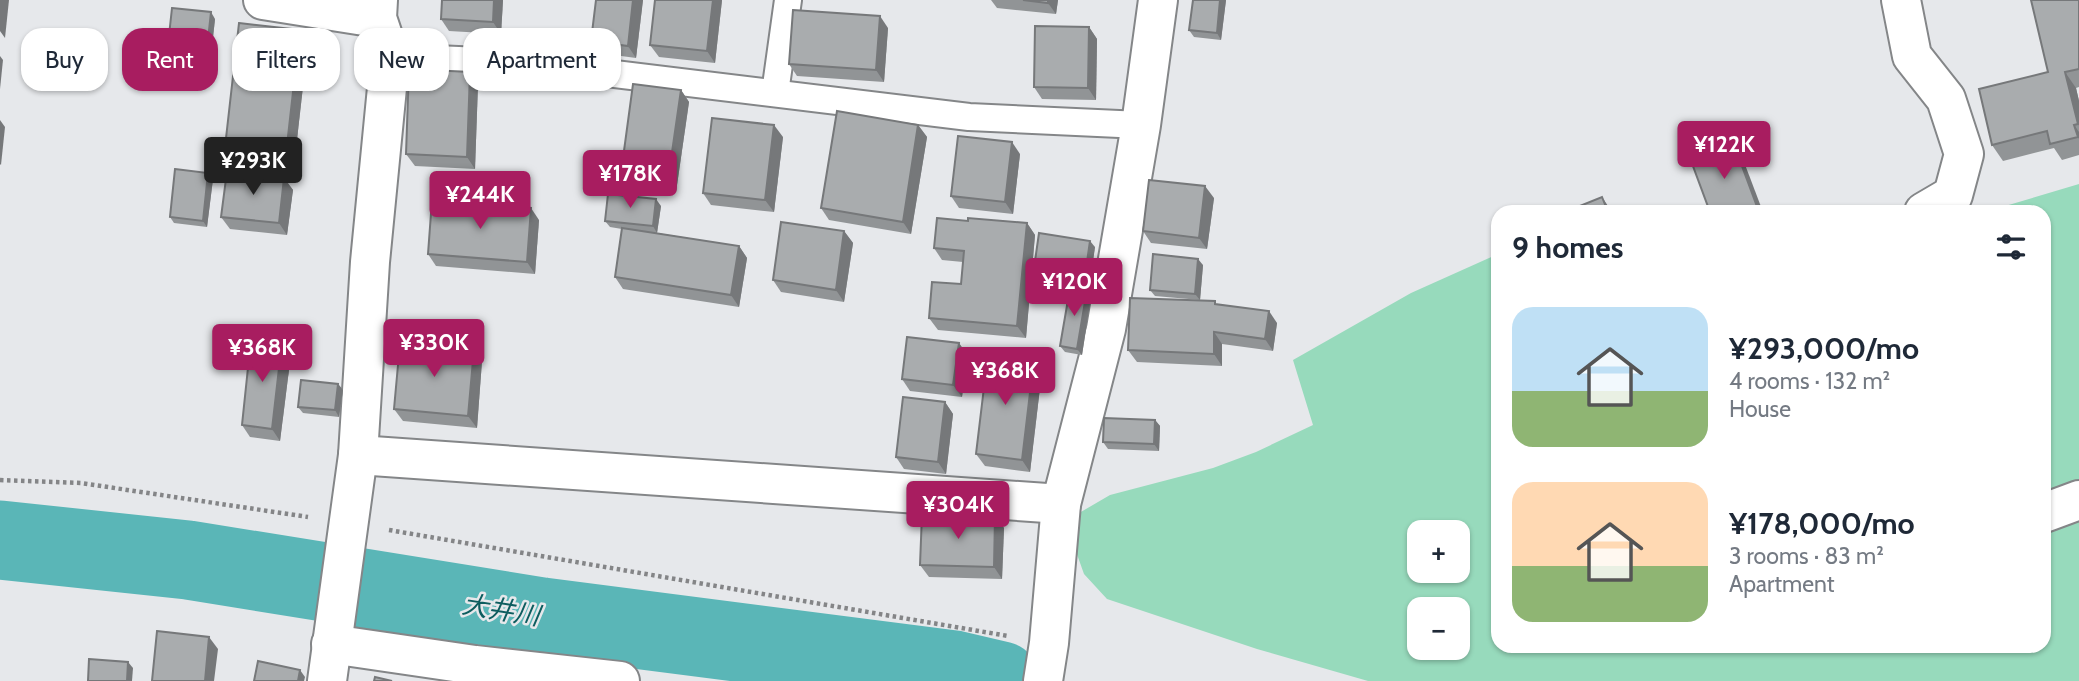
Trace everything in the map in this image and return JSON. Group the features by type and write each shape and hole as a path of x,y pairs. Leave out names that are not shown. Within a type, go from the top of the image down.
{"street":[{"path":"263,0 377,9 382,28"},
{"path":"1043,681 1049,643 1061,504 1106,329 1141,125 1158,0"},
{"path":"1901,0 1912,56 1946,99 1964,154 1953,195 1936,205"},
{"path":"387,91 370,262 358,454 329,663 475,665 620,681"},
{"path":"358,454 1061,504"},
{"path":"2051,510 2079,500"}],"lane":[{"path":"775,93 788,0"},
{"path":"449,60 524,63 969,117 1141,125"}],"path":[{"path":"0,480 81,483 350,524 1049,643"}],"green space":[{"path":"2079,184 2079,681 1368,681 1257,649 1107,599 1084,574 1074,546 1074,516 1110,495 1213,468 1256,452 1313,425 1293,360 1411,293 1491,257 1491,653 2051,653 2051,205 2008,205"}],"building":[{"path":"442,0 494,0 493,22 441,19"},
{"path":"596,0 633,0 628,46 621,45 621,28 593,28"},
{"path":"655,0 713,0 707,51 650,45"},
{"path":"1023,0 1048,0 1048,3"},
{"path":"1193,0 1220,0 1217,33 1189,30"},
{"path":"2031,0 2079,0 2079,69 2065,72 2078,124 2074,125 2078,137 2050,144 2047,131 1992,145 1979,89 2048,72"},
{"path":"172,8 211,12 209,28 170,28"},
{"path":"793,10 880,16 876,70 789,64"},
{"path":"239,23 283,28 238,28"},
{"path":"1035,26 1089,27 1088,88 1034,87"},
{"path":"449,71 463,72 463,91 469,91 467,157 406,154 408,91 449,91"},
{"path":"633,84 681,90 668,180 621,173"},
{"path":"232,85 232,91 293,91 286,154 225,147"},
{"path":"837,111 918,125 903,222 821,208"},
{"path":"712,118 774,125 765,200 703,193"},
{"path":"958,136 1012,142 1005,202 951,196"},
{"path":"1733,142 1756,205 1707,205 1690,158"},
{"path":"175,169 208,173 203,221 170,217"},
{"path":"227,171 284,178 279,223 221,217"},
{"path":"1149,180 1205,186 1199,238 1143,231"},
{"path":"608,194 656,199 653,226 605,221"},
{"path":"1602,197 1605,205 1582,205"},
{"path":"432,200 531,208 527,262 428,254"},
{"path":"937,218 1027,223 1017,326 929,318 932,282 961,284 964,251 934,248"},
{"path":"781,222 844,231 836,290 773,280"},
{"path":"622,228 739,246 731,295 615,277"},
{"path":"1039,233 1090,241 1086,269 1035,261"},
{"path":"1153,254 1198,259 1195,294 1150,290"},
{"path":"1070,288 1087,290 1077,349 1060,346"},
{"path":"1130,298 1215,301 1215,304 1269,311 1265,339 1214,332 1214,354 1128,350"},
{"path":"907,337 959,343 953,385 902,379"},
{"path":"251,339 282,342 272,429 242,425"},
{"path":"400,343 474,349 468,416 394,409"},
{"path":"988,354 1034,359 1022,460 976,454"},
{"path":"301,380 338,384 335,410 298,407"},
{"path":"903,397 945,402 938,462 896,457"},
{"path":"1104,418 1155,420 1154,444 1103,442"},
{"path":"922,514 995,516 994,567 920,565"},
{"path":"157,631 209,637 205,681 152,681"},
{"path":"89,659 128,662 127,681 88,681"},
{"path":"258,661 300,670 298,681 254,681"},
{"path":"375,677 392,681 374,681"}],"waterway":[{"name":"大井川","path":"0,540 188,560 542,617 954,670 1001,681"}]}
